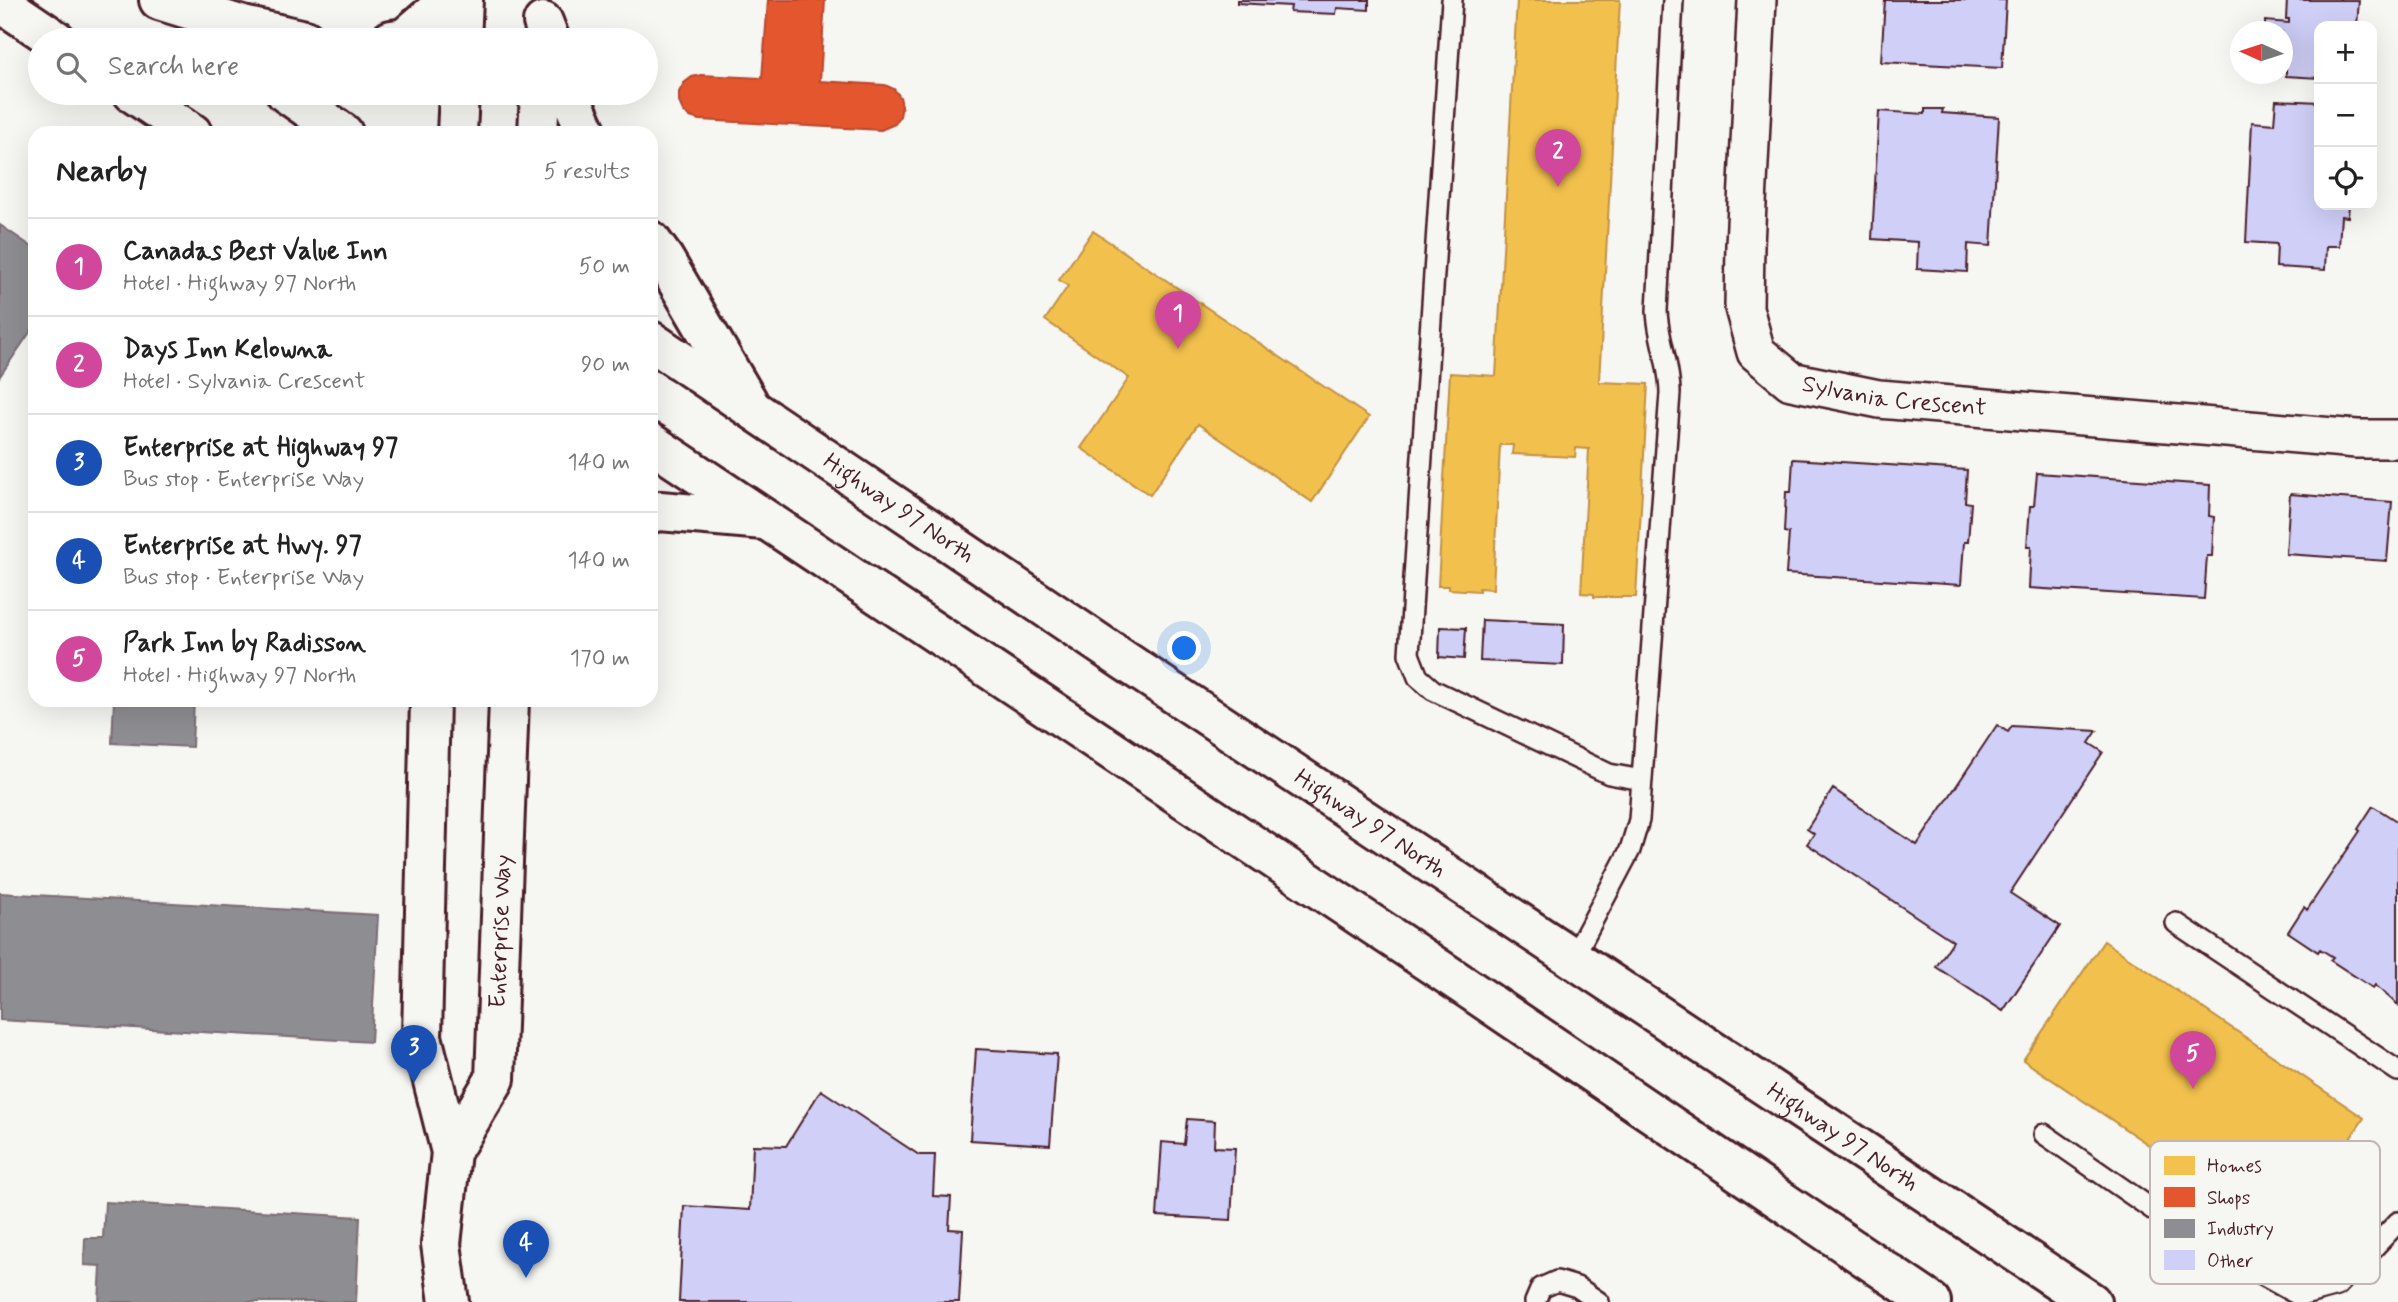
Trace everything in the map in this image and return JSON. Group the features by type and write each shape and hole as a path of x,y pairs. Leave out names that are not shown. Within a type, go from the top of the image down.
{"main road":[{"path":"157,0 196,28"},
{"path":"157,0 252,28"},
{"path":"417,28 449,0"},
{"path":"462,28 463,0"},
{"path":"0,2 38,28"},
{"path":"151,105 182,126"},
{"path":"303,105 333,126"},
{"path":"457,126 458,105"},
{"path":"538,126 539,105"},
{"path":"574,105 584,126"},
{"path":"658,251 752,410"},
{"name":"Highway 97 North","path":"658,346 1125,661 2091,1302"},
{"path":"658,448 1931,1302"},
{"path":"658,511 768,520"},
{"name":"Enterprise Way","path":"430,707 422,1037 451,1152 441,1244 449,1302"},
{"name":"Enterprise Way","path":"451,1152 495,1079 509,707"}],"street":[{"name":"Sylvania Crescent","path":"1757,0 1744,308 1756,352 1791,381 1879,399 2357,439 2398,439"}],"lane":[{"path":"1452,0 1409,654 1418,677 1433,691 1609,774 1642,780"},
{"path":"1573,958 1637,835 1670,393 1670,377 1658,328 1657,311 1673,0"},
{"path":"2176,923 2398,1071"},
{"path":"2043,1134 2150,1208"},
{"path":"2380,1241 2398,1222"},
{"path":"1535,1302 1541,1288 1557,1281 1577,1287 1599,1302"},
{"path":"2278,1284 2300,1296 2339,1284"}],"building: Homes":[{"path":"1517,0 1620,0 1599,382 1648,384 1636,597 1594,597 1594,594 1581,593 1589,449 1576,448 1575,457 1512,454 1513,445 1500,445 1493,589 1479,588 1479,591 1438,586 1450,373 1496,376"},
{"path":"1093,231 1369,417 1312,502 1198,424 1150,495 1081,448 1129,378 1045,320 1068,286 1059,280"},
{"path":"2104,941 2364,1118 2349,1141 2150,1141 2150,1146 2023,1060"}],"building: Shops":[{"path":"768,0 825,0 820,81 885,85 894,89 902,106 895,124 881,130 700,120 683,111 679,92 684,83 692,77 701,75 762,78"}],"building: Industry":[{"path":"0,225 28,244 28,335 0,376"},
{"path":"114,707 194,707 192,747 112,743"},
{"path":"0,893 378,915 371,1042 0,1020"},
{"path":"105,1202 360,1217 356,1302 99,1302 101,1266 84,1265 85,1238 103,1238"}],"building: Other":[{"path":"1237,0 1369,0 1369,10 1337,8 1336,14 1290,12 1291,6 1237,3"},
{"path":"1885,0 2006,0 2002,68 1881,62"},
{"path":"2287,0 2359,0 2357,21 2314,21 2314,78 2293,76 2293,21 2286,19"},
{"path":"2276,100 2314,102 2314,210 2349,210 2348,217 2341,216 2339,246 2326,246 2325,270 2276,267 2277,244 2246,242 2252,122 2274,124"},
{"path":"1925,109 1943,109 1942,113 1999,117 1991,246 1968,244 1967,272 1917,269 1918,242 1872,239 1879,111 1925,114"},
{"path":"1793,459 1967,470 1965,502 1971,503 1968,542 1964,542 1961,585 1786,574 1789,533 1784,532 1786,492 1791,492"},
{"path":"2037,473 2210,485 2209,516 2214,517 2212,556 2207,556 2204,599 2029,588 2031,546 2027,546 2030,506 2034,506"},
{"path":"2290,494 2392,502 2387,561 2286,554"},
{"path":"1482,620 1564,624 1563,665 1480,661"},
{"path":"1440,627 1466,628 1464,659 1439,657"},
{"path":"1997,725 2008,732 2012,726 2097,731 2089,743 2103,752 2010,893 2060,926 2003,1011 1936,967 1953,941 1807,844 1814,834 1807,829 1833,789 1917,845"},
{"path":"2373,806 2398,822 2398,1005 2375,985 2373,988 2330,960 2333,957 2320,949 2318,952 2288,932 2304,907 2307,910 2360,831 2358,829"},
{"path":"976,1049 1057,1054 1050,1145 970,1140"},
{"path":"821,1090 919,1155 935,1155 933,1196 951,1197 949,1229 963,1230 959,1302 679,1302 684,1206 750,1210 753,1145 786,1146"},
{"path":"1187,1119 1215,1121 1214,1147 1235,1148 1231,1220 1157,1216 1162,1142 1184,1144"}],"place":[{"name":"Days Inn Kelowna","path":"1558,187"},
{"name":"Canadas Best Value Inn","path":"1178,349"},
{"name":"Enterprise at Highway 97","path":"414,1083"},
{"name":"Park Inn by Radisson","path":"2193,1089"},
{"name":"Enterprise at Hwy. 97","path":"526,1278"}]}
